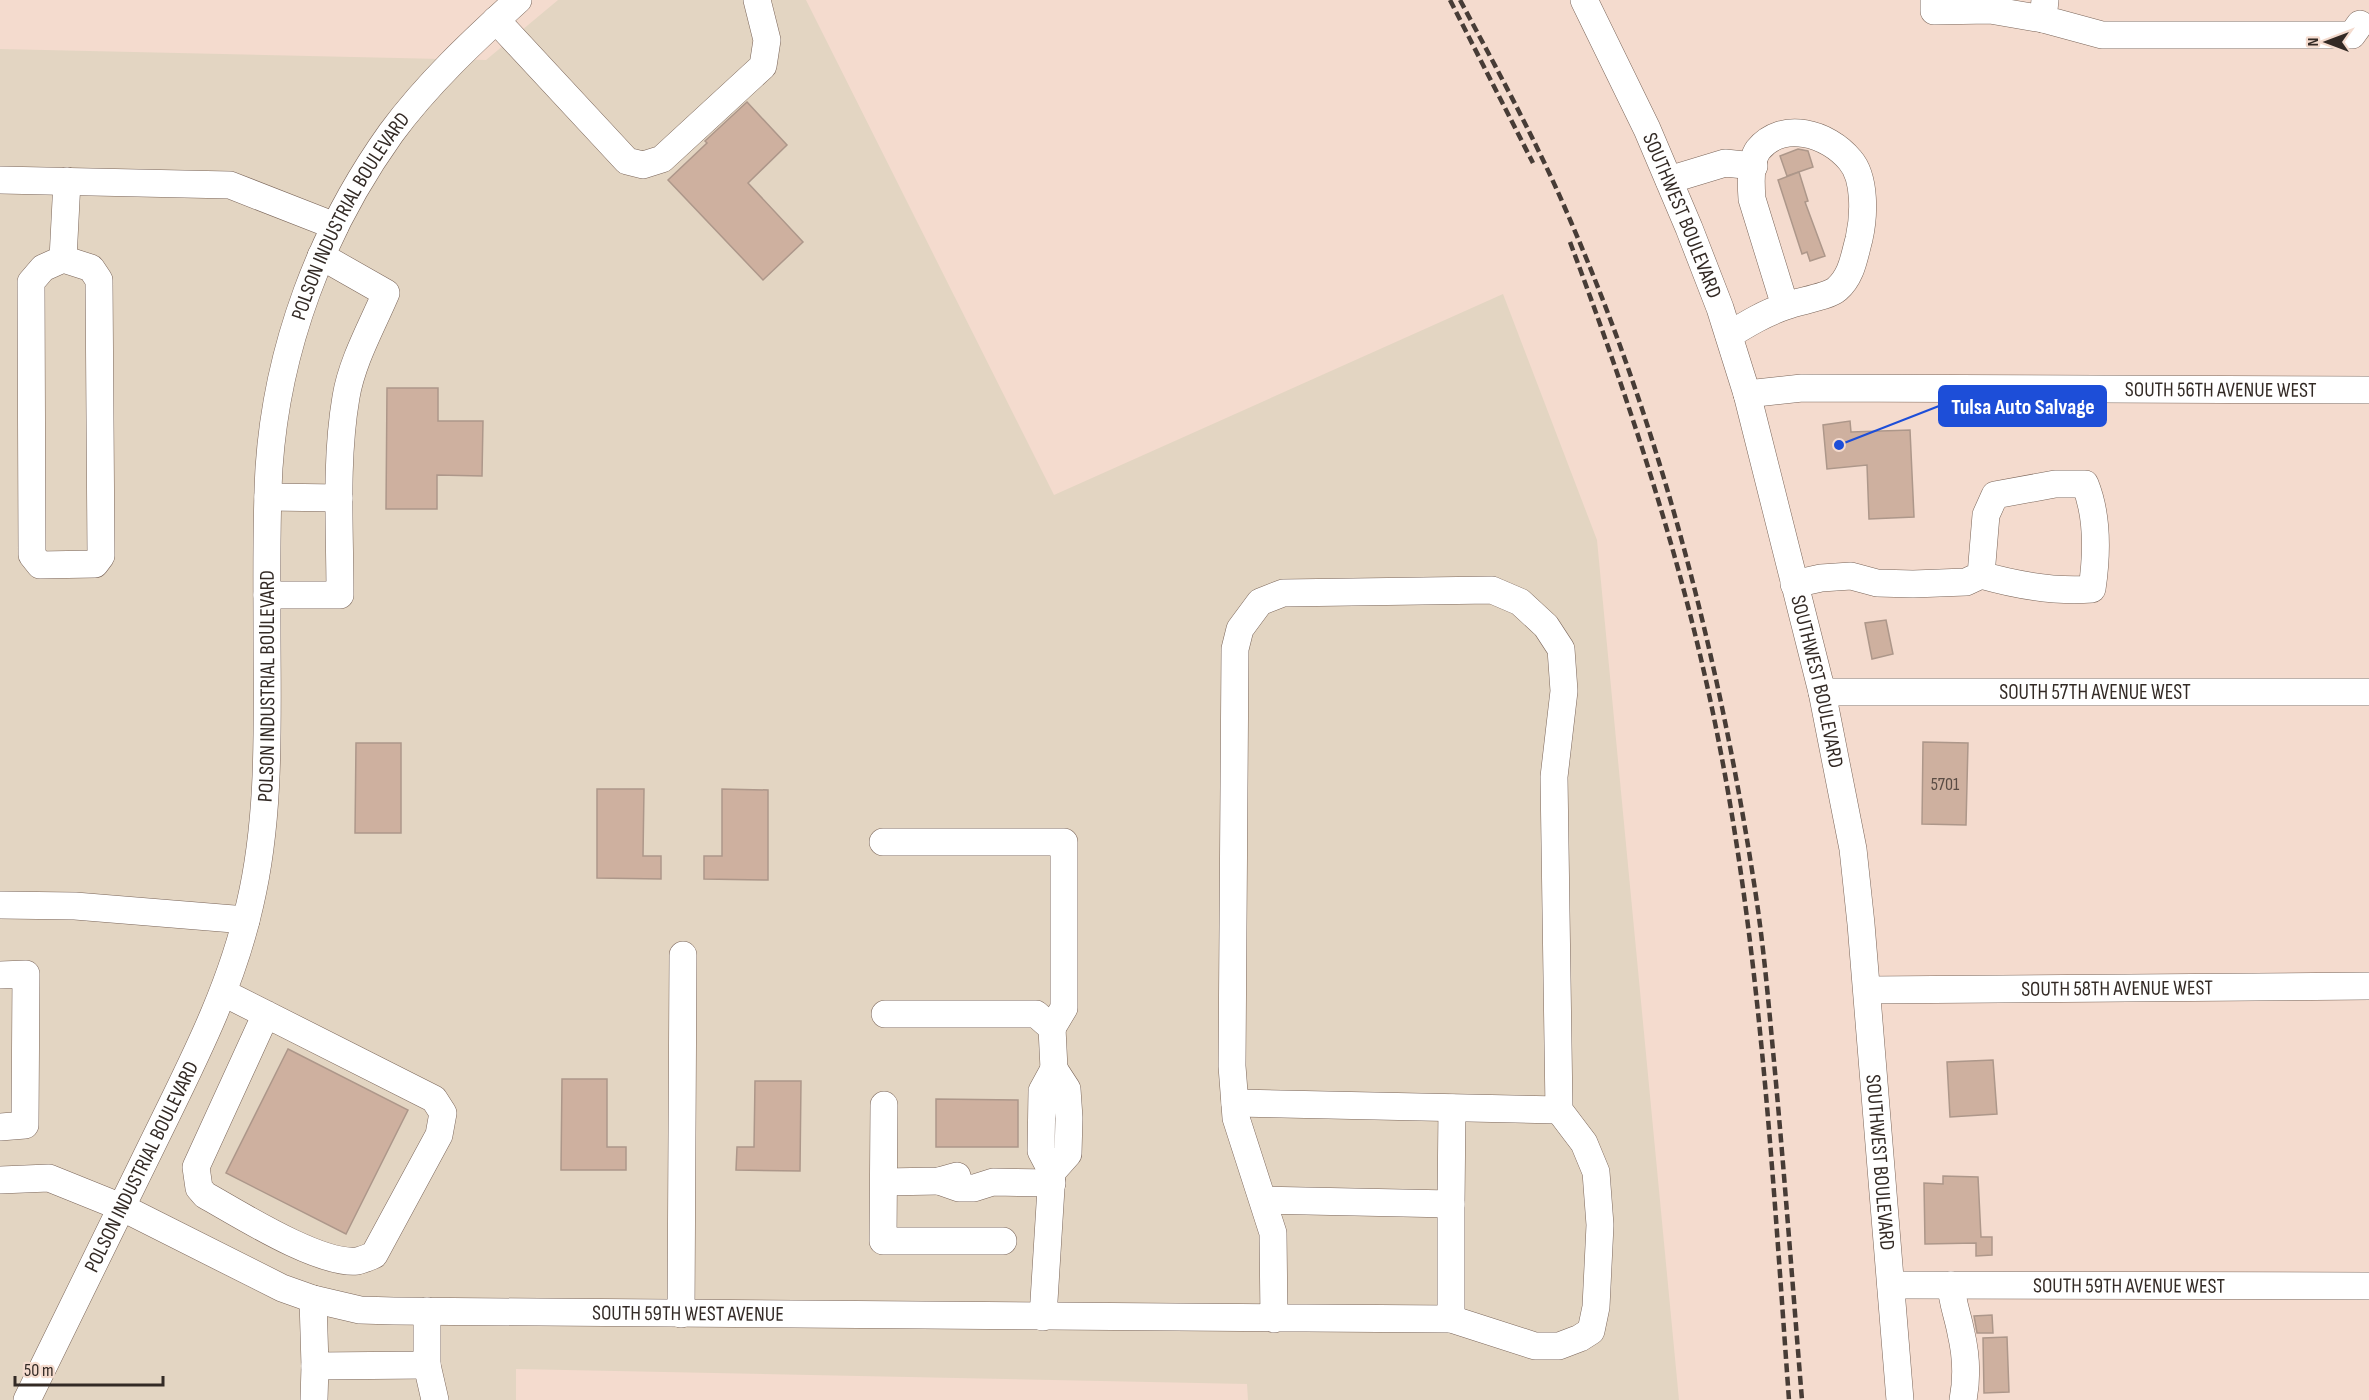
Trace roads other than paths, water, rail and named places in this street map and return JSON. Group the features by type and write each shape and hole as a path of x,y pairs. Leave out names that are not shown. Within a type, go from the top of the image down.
{"street":[{"name":"POLSON INDUSTRIAL BOULEVARD","path":"27,1400 204,1040 224,993 246,920 260,859 264,819 268,497 275,417 294,331 321,256 335,226 392,132 446,68 518,0"},
{"path":"496,20 627,161 643,165 662,159 763,66 767,40 757,0"},
{"name":"SOUTHWEST BOULEVARD","path":"1584,0 1647,129 1689,228 1729,335 1747,394 1822,692 1852,849 1867,990 1900,1400"},
{"path":"1934,0 1934,11 2044,9 2102,35 2352,35 2362,16"},
{"path":"1729,335 1785,306 1836,290 1851,270 1860,233 1862,202 1859,178 1851,160 1820,137 1804,133 1775,136 1757,151 1750,182 1752,199 1785,306"},
{"path":"1669,180 1725,163 1754,166"},
{"path":"0,180 231,185 335,226"},
{"path":"63,258 67,182"},
{"path":"267,595 340,595 339,498 346,395 357,360 386,293 321,256"},
{"path":"63,258 91,268 99,280 101,556 95,564 40,565 32,555 32,282 43,268 63,258"},
{"name":"SOUTH 56TH AVENUE WEST","path":"1747,394 1802,388 2369,390"},
{"path":"1794,584 1821,578 1851,576 1878,583 1965,582 1981,575 2010,583 2075,591 2092,590 2095,566 2093,504 2085,484 2055,484 1995,495 1986,515 1981,575"},
{"path":"268,497 339,498"},
{"path":"1235,1103 1559,1110 1554,777 1564,691 1562,649 1546,626 1520,603 1492,590 1283,593 1260,602 1240,629 1235,649 1232,1066 1236,1118 1273,1233 1274,1319"},
{"name":"SOUTH 57TH AVENUE WEST","path":"1822,692 2369,692"},
{"path":"883,842 1064,842 1064,1008 1052,1028 1054,1069 1067,1089 1068,1154 1052,1177 1043,1317"},
{"path":"0,905 75,906 246,920"},
{"path":"681,1314 683,955"},
{"path":"0,975 26,974 25,1125 0,1127"},
{"name":"SOUTH 58TH AVENUE WEST","path":"1867,990 2369,986"},
{"path":"224,993 266,1014 434,1099 443,1113 439,1135 374,1255 356,1261 336,1258 295,1245 205,1195 199,1188 196,1167 266,1014"},
{"path":"885,1014 1036,1014 1052,1028"},
{"path":"884,1105 883,1240 1003,1241"},
{"path":"1451,1319 1452,1108"},
{"name":"SOUTH 59TH WEST AVENUE","path":"0,1180 49,1178 122,1207 276,1285 313,1299 360,1310 1451,1319 1534,1346 1559,1346 1591,1331 1596,1307 1600,1225 1596,1172 1584,1143 1559,1110"},
{"path":"884,1182 939,1181 960,1176 979,1176 993,1182 1052,1177"},
{"path":"1263,1200 1451,1204"},
{"path":"276,1285 295,1245"},
{"name":"SOUTH 59TH AVENUE WEST","path":"1891,1285 2369,1286"},
{"path":"1951,1285 1952,1298 1962,1334 1966,1385 1963,1400"},
{"path":"313,1299 314,1400"},
{"path":"427,1311 427,1365 435,1400"},
{"path":"315,1366 427,1365"}],"railway":[{"path":"1450,0 1533,163"},
{"path":"1460,0 1546,166 1604,302 1660,464 1705,630 1740,798 1761,930 1779,1113 1802,1400"},
{"path":"1570,242 1655,490 1706,679 1719,743 1745,906 1764,1070 1789,1400"}],"place":[{"name":"Tulsa Auto Salvage","path":"1839,445"}]}
